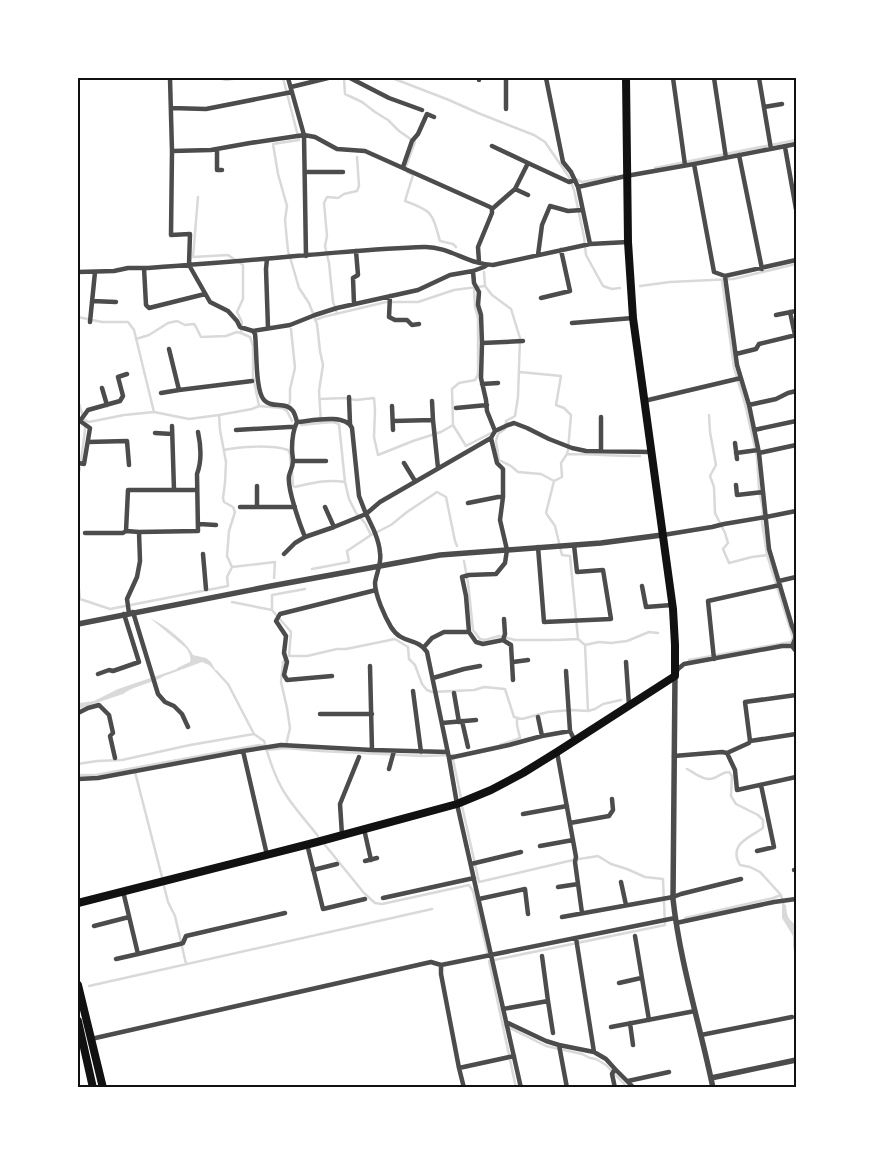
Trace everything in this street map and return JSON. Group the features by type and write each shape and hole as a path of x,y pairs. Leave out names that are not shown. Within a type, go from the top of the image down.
{"main road":[{"path":"78,903 457,804 491,790 523,773 676,676 672,605 633,318 626,176 626,78"},
{"path":"78,985 103,1088"},
{"path":"78,1021 93,1088"}],"street":[{"path":"170,78 172,151 170,235 190,234 189,265 205,294 210,302 228,311 242,328 253,330 290,325 335,308 390,300 418,290 450,275 473,271 487,265"},
{"path":"288,78 289,92 301,136 305,172 306,256"},
{"path":"171,108 206,110 289,92 328,78"},
{"path":"350,78 389,98 422,110"},
{"path":"506,78 506,109"},
{"path":"546,78 563,162 574,181 586,245"},
{"path":"673,78 685,163"},
{"path":"714,78 726,156"},
{"path":"759,78 770,147"},
{"path":"764,107 782,104"},
{"path":"405,168 413,140 418,134 427,114 434,117"},
{"path":"172,151 217,149 301,136 315,137 337,149 365,151 492,209"},
{"path":"492,146 574,181 626,176 685,163 694,164 726,156 739,155 770,147 785,147 796,144"},
{"path":"785,147 796,209"},
{"path":"217,149 217,170 222,170"},
{"path":"739,155 762,269"},
{"path":"479,262 478,247 492,209 514,189 528,162"},
{"path":"694,164 714,272 725,279 796,260"},
{"path":"305,172 343,172"},
{"path":"514,189 528,195"},
{"path":"538,255 542,225 549,204 568,211 579,210"},
{"path":"78,272 114,271 128,268 233,262 427,246 442,249 487,265 493,265 586,245 628,242"},
{"path":"541,298 570,291 561,250"},
{"path":"354,304 353,278 358,275 356,251"},
{"path":"267,259 268,328"},
{"path":"144,268 146,305 149,308 205,294"},
{"path":"473,271 474,283 479,292 478,305 481,315 481,378 487,411 496,431"},
{"path":"90,320 95,272"},
{"path":"725,279 738,379 749,405 761,466 760,492 769,549 778,585 792,626 796,651"},
{"path":"390,300 390,317 395,320 407,320 412,325 419,324"},
{"path":"92,301 116,302"},
{"path":"776,315 796,311"},
{"path":"736,354 756,349 759,344 796,335 790,312"},
{"path":"572,323 633,318"},
{"path":"253,330 255,334 258,380 262,399 268,404 288,407 293,411 297,422"},
{"path":"482,343 521,342"},
{"path":"169,349 178,390"},
{"path":"78,463 84,464 90,428 82,420 88,410 120,401 124,396 118,377 127,374"},
{"path":"644,401 738,379"},
{"path":"160,393 252,381"},
{"path":"482,384 498,383"},
{"path":"102,388 107,405"},
{"path":"749,405 776,399 796,390"},
{"path":"349,399 350,424 352,428 361,515 375,532 381,555 375,584 376,590 384,614 397,636 416,642 424,647 427,652 448,752 452,757 457,804 503,1010 511,1057 521,1088"},
{"path":"432,401 438,468"},
{"path":"456,408 487,405"},
{"path":"392,406 393,430"},
{"path":"601,417 601,451"},
{"path":"297,422 335,419 345,420 350,424"},
{"path":"393,421 433,420"},
{"path":"754,430 796,421"},
{"path":"297,422 294,427 293,461 289,476 295,507 305,537"},
{"path":"284,554 294,542 361,515 415,481 491,438 496,431 514,423 572,448 586,451 651,452"},
{"path":"172,426 174,490"},
{"path":"236,430 294,427"},
{"path":"85,533 198,531 197,474 200,466 200,442 198,432"},
{"path":"155,434 172,434"},
{"path":"491,438 497,463 503,468 503,498 500,520 507,550 504,563 496,574 462,576 469,632 476,642 483,644 504,637"},
{"path":"88,442 127,441 129,465"},
{"path":"735,443 737,460"},
{"path":"736,453 796,445"},
{"path":"293,461 326,461"},
{"path":"404,463 415,481"},
{"path":"736,485 737,495 760,492"},
{"path":"257,486 257,507"},
{"path":"126,531 128,490 198,490"},
{"path":"468,504 498,497 503,498"},
{"path":"325,506 334,527"},
{"path":"240,507 295,507"},
{"path":"78,624 129,612 440,555 601,543 712,528 796,511"},
{"path":"199,524 216,525"},
{"path":"98,674 139,662 127,599 138,578 140,561 139,532"},
{"path":"538,547 544,622 611,619 603,570 577,572 574,545"},
{"path":"203,554 206,588"},
{"path":"714,656 708,600 778,585 796,577"},
{"path":"642,586 646,607 672,605"},
{"path":"332,676 287,680 284,675 288,662 284,653 286,636 276,620 280,614 376,590"},
{"path":"129,612 158,694 164,702 174,706 182,714 188,726"},
{"path":"504,619 504,637 511,645 513,680"},
{"path":"424,647 432,638 444,632 469,632"},
{"path":"713,1088 675,921 673,897 676,676 678,669 684,664 714,656 782,646 795,641"},
{"path":"512,662 528,660"},
{"path":"626,662 629,706"},
{"path":"370,666 372,750"},
{"path":"433,678 480,666"},
{"path":"566,671 570,731 575,741"},
{"path":"413,691 421,752"},
{"path":"454,693 468,747"},
{"path":"750,741 745,702 796,696"},
{"path":"78,713 99,705 109,714 113,733 110,736 115,758"},
{"path":"320,714 372,714"},
{"path":"538,717 542,736"},
{"path":"442,723 476,720"},
{"path":"452,757 570,731"},
{"path":"727,754 750,741 796,734"},
{"path":"78,778 98,778 287,745 448,752"},
{"path":"244,751 267,855"},
{"path":"390,769 394,751"},
{"path":"557,752 576,859 582,913"},
{"path":"674,756 722,752 727,754 735,770 738,790 796,777"},
{"path":"342,835 340,804 359,756"},
{"path":"757,851 774,847 761,785"},
{"path":"570,823 609,816 613,810 612,799"},
{"path":"523,814 567,806"},
{"path":"364,829 371,860"},
{"path":"540,846 573,840"},
{"path":"307,844 323,909 365,899"},
{"path":"471,864 521,852"},
{"path":"365,861 377,858"},
{"path":"313,870 337,864"},
{"path":"382,898 474,878"},
{"path":"562,917 673,897 741,879"},
{"path":"621,882 626,905"},
{"path":"558,887 578,884"},
{"path":"479,899 525,889 528,914"},
{"path":"123,891 138,954"},
{"path":"90,1039 430,962 441,965 490,957 577,941 665,920 675,921 796,899"},
{"path":"116,959 181,944 186,936 285,913"},
{"path":"94,926 129,917"},
{"path":"635,936 649,1020"},
{"path":"577,941 594,1052"},
{"path":"542,956 553,1033"},
{"path":"441,965 441,974 464,1088"},
{"path":"619,982 641,978"},
{"path":"503,1010 548,1001"},
{"path":"610,1027 695,1011"},
{"path":"701,1036 792,1017"},
{"path":"630,1023 633,1045"},
{"path":"506,1025 559,1048 594,1052 606,1059 614,1071 634,1088"},
{"path":"559,1048 567,1088"},
{"path":"459,1068 511,1057"},
{"path":"711,1078 796,1060"},
{"path":"614,1071 616,1088"},
{"path":"628,1081 669,1072"}],"shaded area":[{"path":"150,618 174,634 193,655 206,658 211,662 217,673 209,665 202,662 123,694 78,709 78,692 79,703 94,701 118,689 189,665 190,656 186,648"},
{"path":"782,904 786,905 788,916 796,925 796,964 793,936 782,918"}],"waterway":[{"path":"219,78 226,80 239,78"},
{"path":"283,78 299,140 273,144 278,174 287,206 285,220 288,251 299,288 309,303 317,324 323,365 319,391 321,423 333,422 339,424 345,482 349,499 371,535"},
{"path":"344,78 345,94 362,102 415,142 405,169"},
{"path":"392,78 534,135 545,142 569,177 574,190 586,255 603,286 612,289 620,288"},
{"path":"655,168 796,140"},
{"path":"337,313 333,302 329,263 325,246 327,236 324,203 327,197 338,198 344,194 357,191 359,186 357,157"},
{"path":"407,172 413,175 405,201 430,214 440,241 453,244 456,247"},
{"path":"575,179 582,182 615,176"},
{"path":"198,197 193,257 228,255 243,265 243,299 237,312 242,322 241,333 250,337 253,346 253,376 259,406"},
{"path":"640,286 670,282 733,279 796,264"},
{"path":"484,272 485,286 492,295 511,309 520,338 518,397 515,416 506,421 505,429 498,434 496,441 499,460 518,472 541,474 554,481 562,477 561,463 567,454 640,456"},
{"path":"722,280 734,368 745,404 757,457 759,489 763,510 762,522 767,555 793,638"},
{"path":"315,320 386,302 418,302 454,290 485,286"},
{"path":"474,288 475,307 478,318 478,375 475,380 459,383 452,389 453,425 466,446 491,433"},
{"path":"78,317 102,322 128,322 134,330 154,412"},
{"path":"136,339 149,335 168,323 177,321 185,325 194,324 201,337 241,333"},
{"path":"288,406 295,368 291,329"},
{"path":"520,372 561,376 556,405 564,408 571,415 567,454"},
{"path":"320,399 344,398 356,400 374,398 374,437 378,455 441,432 453,425"},
{"path":"78,401 83,416"},
{"path":"84,420 89,422 124,415 154,412 189,419 252,409 259,406 282,408 287,411 292,421"},
{"path":"80,599 110,609 228,586 227,577 232,567 227,556 229,531 235,512 233,507 224,502 223,498 226,462 219,415"},
{"path":"709,415 716,465 710,476 714,487 715,513 728,543 723,549 729,563 767,555"},
{"path":"301,425 321,423"},
{"path":"81,461 85,424"},
{"path":"224,450 256,447 282,448 288,450 291,466"},
{"path":"78,475 80,468"},
{"path":"292,471 293,486 295,487 326,481 345,482"},
{"path":"554,481 546,513 555,526 562,555 570,556 578,639"},
{"path":"312,569 349,562 347,551 371,535 391,525 437,492 446,497 457,546"},
{"path":"464,561 473,630 480,639 485,640 499,636 515,640 578,639 585,645 599,642 627,641 649,632 658,633"},
{"path":"232,567 275,562 274,578"},
{"path":"78,581 80,599 78,599"},
{"path":"272,610 272,595 305,589"},
{"path":"232,602 272,610 291,632 289,656 307,656 395,639 408,647 409,659 415,665 422,684 427,690 432,692 474,690 484,687 505,689 514,717 522,719 548,712 588,711 603,704 621,700"},
{"path":"689,660 791,642 793,638"},
{"path":"585,645 588,711"},
{"path":"286,659 283,662 281,682 290,728 286,745"},
{"path":"178,669 191,663"},
{"path":"216,671 228,684 254,734 264,741 282,789 318,836"},
{"path":"500,745 520,738 517,718"},
{"path":"78,764 122,760 190,745 254,734"},
{"path":"78,775 96,775 259,745 265,746"},
{"path":"266,750 286,748 423,756 453,755 461,798"},
{"path":"687,769 707,779 727,772 732,776 731,796 736,804 758,815 763,820 763,828 742,842 738,847 737,858 740,865 760,872 781,895 784,906"},
{"path":"135,772 162,877"},
{"path":"462,806 479,882 598,856 611,864 645,877 663,879 665,925 489,961"},
{"path":"325,845 364,893 375,903 382,904 469,885 473,891 488,955"},
{"path":"164,886 168,902 175,916 186,964"},
{"path":"685,918 781,895"},
{"path":"89,986 432,909"},
{"path":"489,961 516,1088"},
{"path":"502,1024 546,1046 596,1059 606,1065 628,1088"}]}
